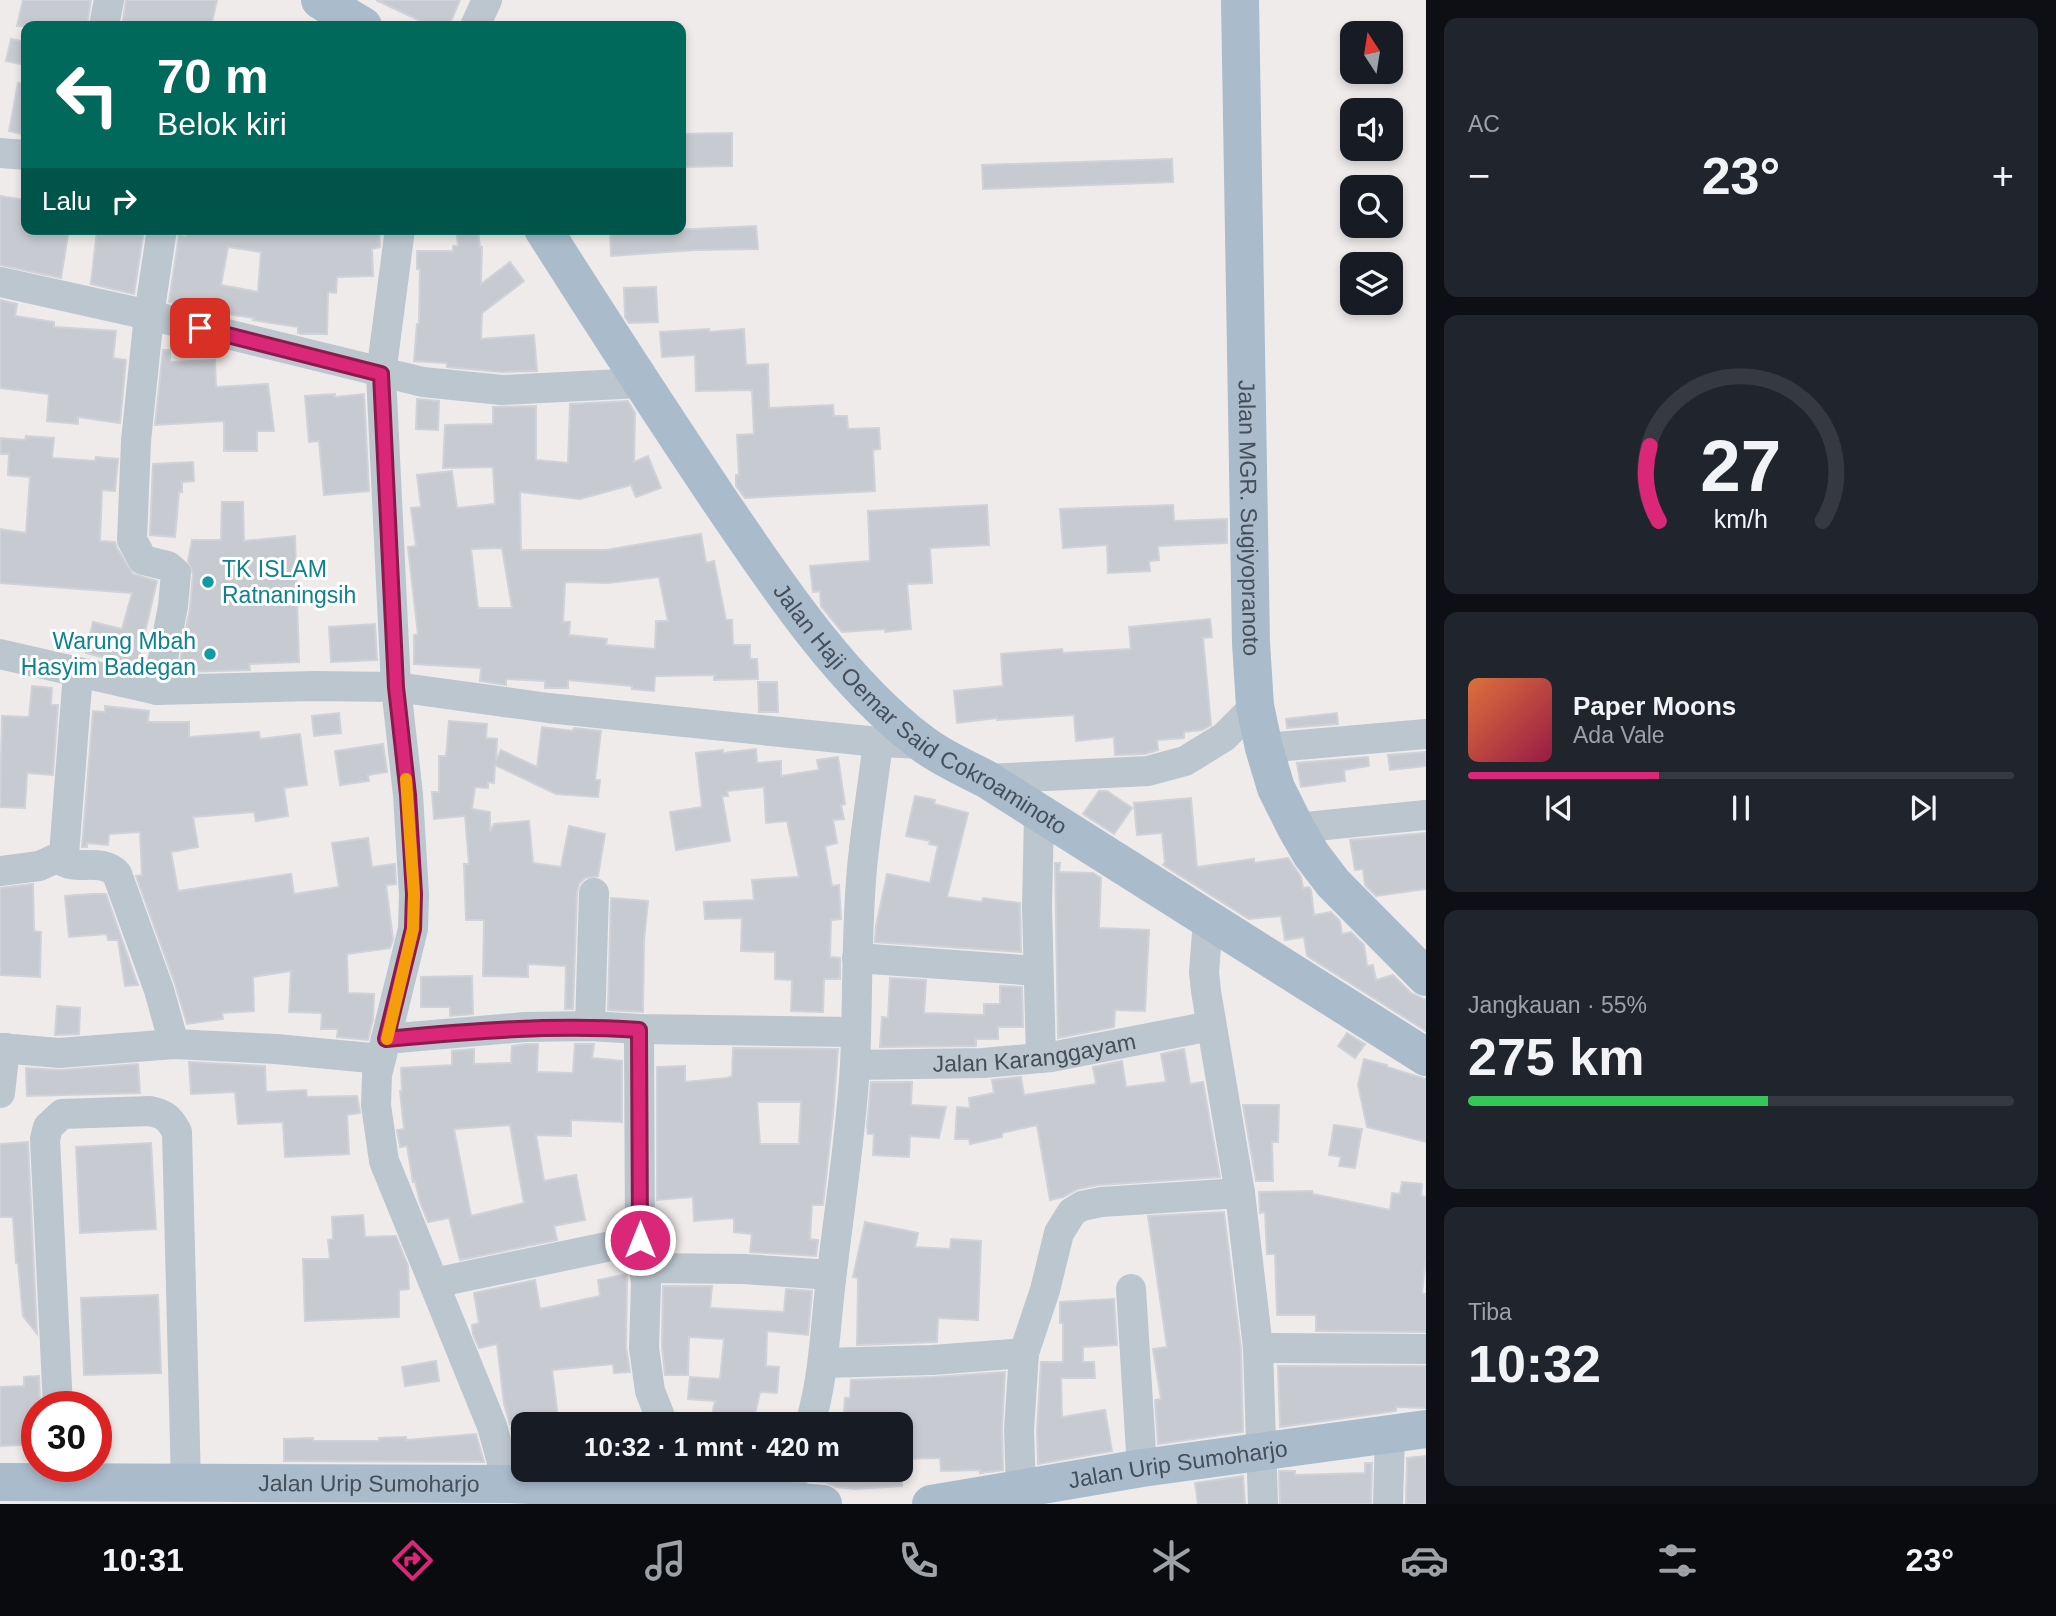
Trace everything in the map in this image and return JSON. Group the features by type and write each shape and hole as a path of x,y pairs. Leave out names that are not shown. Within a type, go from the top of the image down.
{"main road":[{"path":"320,0 355,21"},
{"name":"Jalan MGR. Sugiyopranoto","path":"1240,0 1251,643 1255,706 1276,788 1311,854 1333,883 1426,977"},
{"name":"Jalan Haji Oemar Said Cokroaminoto","path":"547,235 641,383 773,580 873,699 922,744 986,779 1426,1057"},
{"name":"Jalan Urip Sumoharjo","path":"932,1504 1142,1468 1408,1432"},
{"name":"Jalan Urip Sumoharjo","path":"0,1482 186,1483 528,1491 657,1482"},
{"name":"Jalan Urip Sumoharjo","path":"680,1482 779,1493 823,1504"}],"street":[{"path":"105,21 108,0"},
{"path":"477,21 487,0"},
{"path":"0,153 21,155"},
{"path":"156,690 173,606 176,573 167,566 143,560 132,540 136,441 149,315 161,235"},
{"path":"399,235 381,374 396,687 408,795 414,894 413,929 377,1075 376,1105 384,1161 492,1426 528,1491"},
{"path":"0,282 149,315 381,374 423,382 502,390 641,383"},
{"path":"0,654 156,690 396,687 548,708 922,744"},
{"path":"0,871 39,866 64,855 78,673"},
{"path":"986,779 1149,771 1185,761 1224,737 1255,706"},
{"path":"1264,748 1426,734"},
{"path":"813,1412 823,1363 849,1134 855,1065 862,868 878,741"},
{"path":"1040,814 1038,971 1041,1058"},
{"path":"1296,828 1426,815"},
{"path":"58,859 68,864 112,868 117,874 155,979 174,1044"},
{"path":"590,1026 594,893"},
{"path":"1208,921 1204,972 1240,1193 1258,1348 1259,1452 1263,1504"},
{"path":"857,958 1038,971"},
{"name":"Jalan Karanggayam","path":"855,1065 983,1063 1041,1058 1211,1026"},
{"path":"0,1093 2,1048 59,1053 174,1044 276,1049 383,1049 525,1027 855,1032"},
{"path":"639,1030 644,1348 650,1391 658,1412"},
{"path":"57,1391 45,1139 48,1127 62,1114 150,1111 163,1114 177,1132 186,1483"},
{"path":"1021,1490 1020,1430 1024,1353 1045,1290 1059,1233 1072,1212 1082,1206 1101,1202 1240,1193"},
{"path":"434,1283 643,1254 744,1269 831,1275"},
{"path":"1130,1289 1142,1468"},
{"path":"1258,1348 1426,1349"},
{"path":"823,1363 932,1360 1024,1353"},
{"path":"1388,1504 1408,1432"}],"building":[{"path":"23,0 91,0 88,21 21,21 21,26 17,26"},
{"path":"126,0 217,0 212,21 123,21"},
{"path":"376,0 460,0 451,21 420,21"},
{"path":"11,39 21,41 21,64 6,61"},
{"path":"18,83 21,83 21,134 9,131"},
{"path":"732,133 732,166 686,167 686,134"},
{"path":"1172,159 1173,182 983,189 982,165"},
{"path":"0,196 21,199 21,235 68,235 61,278 0,265"},
{"path":"756,226 758,249 611,256 610,235 686,235 686,229"},
{"path":"96,235 143,235 134,294 91,284"},
{"path":"179,235 379,235 380,247 372,249 373,276 337,277 336,293 328,292 327,334 301,334 298,333 298,327 169,302","holes":["228,247 261,252 258,292 221,285"]},
{"path":"457,235 479,235 482,247 481,284 510,262 524,281 482,313 481,339 534,335 537,371 502,372 447,367 447,363 414,361 419,324 420,269 417,269 417,251 453,251 453,246 458,246"},
{"path":"656,287 658,322 629,323 625,317 624,288"},
{"path":"0,300 17,304 15,316 54,322 54,327 116,331 113,358 126,360 120,423 78,417 78,424 47,421 49,394 0,388"},
{"path":"709,329 709,332 744,329 746,365 768,364 769,408 833,405 834,416 847,416 848,429 879,428 880,449 873,450 875,491 745,498 736,486 736,475 739,475 737,435 754,434 752,390 696,391 695,355 662,357 660,332"},
{"path":"163,350 170,350 170,362 215,360 216,387 268,384 274,431 257,431 257,451 224,451 224,421 155,425"},
{"path":"335,394 335,397 364,394 369,491 324,495 319,441 309,442 305,396"},
{"path":"417,399 439,401 438,430 416,429"},
{"path":"628,401 635,413 634,462 648,456 661,488 636,497 631,485 580,499 520,492 521,550 606,550 701,534 706,563 714,561 726,620 732,620 733,645 750,645 750,659 757,659 758,679 714,680 714,675 655,676 654,691 632,689 632,686 568,680 568,688 545,688 545,681 506,679 506,685 480,681 481,668 414,664 414,635 418,635 408,547 416,546 411,508 421,507 417,475 452,471 457,508 495,504 493,467 443,468 445,425 493,424 493,407 536,406 536,460 568,463 570,404","holes":["502,548 512,608 478,608 471,549","659,577 668,621 656,621 655,649 606,645 607,639 569,635 570,622 563,622 565,582 608,583"]},
{"path":"26,436 54,438 52,458 95,461 96,457 118,459 115,491 102,490 100,541 115,542 133,574 157,581 137,666 86,653 93,622 122,629 132,593 0,583 0,529 26,533 30,477 8,475 9,454 0,454 1,438 25,440"},
{"path":"193,462 194,481 182,482 182,492 179,492 175,537 150,535 153,464"},
{"path":"222,502 243,502 244,541 295,536 299,662 249,664 250,670 178,672 190,608 193,574 188,561 192,540 221,540"},
{"path":"987,505 989,545 930,548 932,583 907,584 911,629 842,632 821,606 820,591 813,592 810,566 870,561 868,511"},
{"path":"1173,505 1174,521 1227,519 1227,543 1158,546 1159,560 1149,561 1150,571 1108,573 1107,545 1063,548 1060,509"},
{"path":"1210,619 1212,637 1203,638 1211,725 1202,730 1184,732 1184,738 1157,740 1158,750 1145,754 1115,755 1114,737 1076,741 1074,715 997,718 957,723 954,691 1003,686 1001,654 1062,649 1063,653 1131,649 1129,627"},
{"path":"375,624 377,660 331,662 329,627"},
{"path":"758,682 777,682 778,712 759,712"},
{"path":"32,686 52,688 51,705 58,705 53,775 27,773 25,808 0,807 2,716 29,717"},
{"path":"105,706 149,711 148,722 189,722 189,737 259,732 260,739 300,734 307,785 284,788 288,816 256,821 254,812 193,817 198,847 171,852 178,891 291,874 294,894 339,887 332,843 368,838 372,867 395,864 396,884 386,885 393,939 390,948 347,954 348,993 374,994 373,1019 368,1040 337,1037 338,1029 321,1029 322,1013 289,1012 291,971 253,977 254,1011 222,1013 223,1019 187,1024 136,876 142,875 140,832 109,834 108,845 87,843 87,847 82,847 93,711 105,712"},
{"path":"339,713 341,733 314,736 312,716"},
{"path":"1337,713 1338,724 1287,728 1286,719"},
{"path":"449,721 487,724 486,738 497,739 496,761 501,750 537,767 542,727 601,731 595,780 600,780 598,797 556,794 495,765 494,783 488,782 488,788 475,787 472,809 490,812 490,832 494,824 529,821 533,863 561,867 569,826 605,834 598,876 585,878 579,884 577,892 573,1009 565,1009 566,966 528,964 528,977 483,976 484,920 466,920 464,864 469,864 465,816 434,819 432,792 439,792 439,756 446,756"},
{"path":"383,744 387,772 368,775 369,781 340,785 335,751"},
{"path":"756,749 757,763 781,761 781,776 819,770 817,760 838,757 845,804 841,805 844,819 833,820 837,843 825,846 832,886 839,885 841,919 831,920 830,957 840,958 840,979 824,979 823,1012 791,1011 792,980 775,979 775,952 741,951 742,918 705,919 704,902 754,900 752,880 799,877 787,821 766,823 764,787 727,791 728,796 722,796 730,841 676,850 670,812 702,807 696,753"},
{"path":"1426,752 1426,766 1390,770 1388,755"},
{"path":"1368,757 1369,766 1344,770 1345,781 1301,787 1297,763"},
{"path":"1099,791 1107,791 1132,808 1114,834 1083,814"},
{"path":"915,796 935,800 934,804 968,813 947,897 982,902 983,898 1020,903 1021,952 875,942 887,874 930,883 938,846 929,844 930,841 906,836"},
{"path":"1191,798 1197,867 1254,859 1254,863 1288,858 1301,877 1303,888 1309,887 1311,890 1314,915 1331,912 1340,921 1342,934 1351,932 1364,945 1367,966 1373,965 1376,980 1393,975 1411,993 1426,1000 1426,1031 1307,956 1304,937 1285,940 1281,916 1249,919 1163,865 1162,833 1137,835 1134,803"},
{"path":"1426,833 1426,889 1376,896 1365,885 1363,869 1355,870 1350,840"},
{"path":"1055,863 1060,863 1059,872 1093,873 1101,878 1099,928 1149,930 1145,1011 1115,1010 1114,1027 1058,1038"},
{"path":"33,884 34,931 41,932 40,977 0,975 0,888"},
{"path":"106,894 138,985 125,986 118,940 108,940 107,934 69,937 65,896"},
{"path":"611,898 648,901 644,940 643,1012 608,1010"},
{"path":"472,976 473,1014 450,1016 450,1007 421,1007 421,977"},
{"path":"890,978 926,980 924,1013 984,1015 984,1004 1000,1004 1000,986 1022,987 1023,1027 998,1027 998,1039 976,1039 976,1046 880,1047 882,1017 888,1018"},
{"path":"57,1006 80,1008 79,1034 55,1035"},
{"path":"1347,1033 1365,1044 1355,1058 1338,1046"},
{"path":"538,1044 537,1072 573,1073 575,1044 594,1044 592,1058 622,1061 622,1122 571,1120 571,1136 536,1135 544,1181 576,1175 585,1220 554,1226 557,1240 460,1260 449,1218 428,1222 415,1181 413,1182 407,1146 400,1147 397,1130 404,1129 400,1091 401,1068 452,1065 452,1051 474,1049 474,1064 511,1063 512,1046","holes":["510,1125 524,1203 471,1216 454,1129"]},
{"path":"733,1048 838,1049 823,1205 812,1205 810,1239 818,1240 816,1256 750,1252 752,1234 734,1232 734,1218 694,1221 693,1197 657,1200 657,1067 685,1066 685,1082 732,1076","holes":["757,1102 801,1102 799,1144 760,1144"]},
{"path":"1184,1049 1190,1084 1203,1082 1220,1177 1098,1185 1078,1189 1050,1200 1037,1125 970,1144 969,1139 955,1139 957,1107 970,1108 969,1098 994,1093 992,1080 1021,1077 1024,1095 1096,1084 1093,1067 1122,1061 1126,1087 1166,1082 1161,1054"},
{"path":"1364,1059 1426,1079 1426,1142 1367,1127 1358,1085"},
{"path":"189,1062 265,1066 266,1092 306,1090 307,1097 357,1096 360,1113 347,1115 349,1154 285,1157 283,1122 238,1124 235,1092 191,1094"},
{"path":"138,1064 140,1093 27,1096 26,1068 60,1070"},
{"path":"871,1082 912,1082 911,1105 946,1107 939,1138 910,1136 909,1157 873,1155 874,1134 868,1134 867,1127"},
{"path":"1243,1105 1279,1105 1278,1142 1272,1142 1273,1181 1256,1181"},
{"path":"1334,1125 1362,1129 1355,1168 1339,1166 1341,1157 1329,1155"},
{"path":"28,1142 37,1334 23,1316 13,1217 0,1217 0,1144"},
{"path":"151,1143 156,1229 80,1233 76,1147"},
{"path":"1402,1182 1422,1184 1421,1196 1426,1197 1426,1257 1422,1293 1426,1294 1426,1332 1316,1331 1316,1315 1277,1315 1275,1254 1267,1254 1265,1212 1260,1213 1259,1192 1312,1191 1313,1194 1390,1210 1392,1193 1400,1194"},
{"path":"1224,1212 1241,1349 1243,1432 1158,1444 1155,1400 1161,1399 1153,1349 1167,1347 1148,1216"},
{"path":"363,1215 365,1237 396,1236 408,1266 409,1289 399,1290 399,1317 305,1321 303,1259 330,1259 328,1240 333,1239 332,1217"},
{"path":"865,1222 918,1233 915,1247 950,1249 951,1239 981,1241 978,1320 938,1318 937,1342 857,1345 858,1278 853,1277"},
{"path":"627,1274 626,1347 630,1372 614,1373 613,1364 552,1370 557,1412 511,1412 510,1424 504,1404 497,1344 479,1348 473,1334 472,1325 479,1323 474,1293 535,1280 540,1309 600,1296 598,1280"},
{"path":"663,1286 712,1286 710,1308 784,1312 786,1289 812,1291 808,1335 767,1331 766,1366 779,1367 777,1393 760,1392 756,1412 713,1412 715,1401 688,1399 690,1377 720,1379 724,1339 689,1337 688,1375 665,1375 662,1347"},
{"path":"158,1295 161,1373 84,1375 81,1298"},
{"path":"1114,1299 1117,1345 1083,1347 1083,1362 1094,1362 1095,1378 1061,1378 1062,1417 1105,1410 1112,1451 1038,1464 1041,1362 1063,1362 1060,1302"},
{"path":"436,1361 439,1381 405,1386 402,1367"},
{"path":"1278,1366 1426,1366 1426,1408 1396,1407 1396,1411 1280,1427"},
{"path":"1005,1372 1003,1470 980,1473 980,1470 941,1471 940,1458 913,1459 913,1412 844,1412 845,1398 850,1398 851,1380"},
{"path":"39,1376 40,1391 21,1391 21,1445 0,1446 0,1387 24,1386 24,1377"},
{"path":"476,1434 484,1462 284,1461 284,1439 379,1441 379,1438 406,1437 406,1440"},
{"path":"1426,1456 1426,1504 1406,1504 1407,1458"},
{"path":"1365,1463 1372,1463 1371,1504 1280,1504 1279,1471 1295,1471 1295,1475 1365,1473"},
{"path":"1243,1476 1245,1504 1198,1504 1195,1483"},
{"path":"825,1482 902,1482 902,1486 855,1489 836,1487"}],"slow traffic":[{"path":"387,1039 413,929 414,894 406,779"}],"place":[{"name":"TK ISLAM Ratnaningsih","path":"208,582"},
{"name":"Warung Mbah Hasyim Badegan","path":"210,654"}],"route":[{"path":"200,328 381,374 396,687 408,795 414,894 413,929 386,1039 525,1027 590,1026 639,1030 640,1240"}]}
